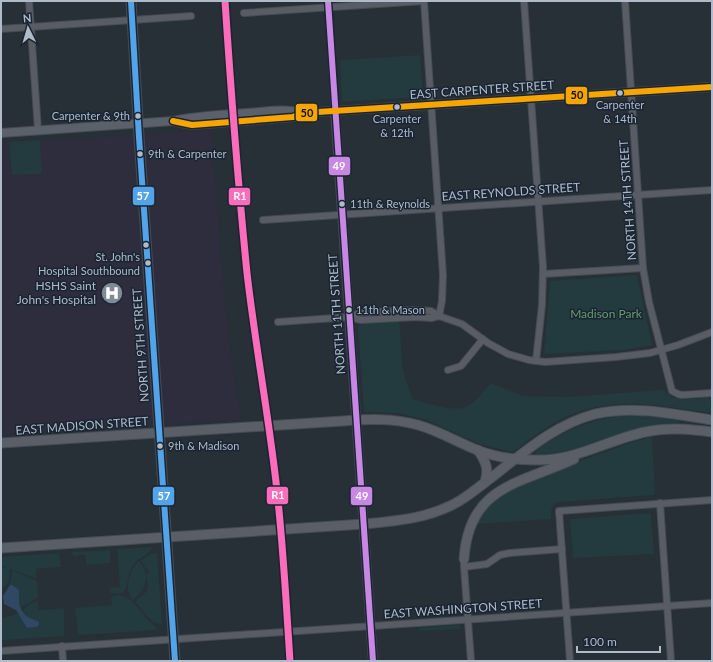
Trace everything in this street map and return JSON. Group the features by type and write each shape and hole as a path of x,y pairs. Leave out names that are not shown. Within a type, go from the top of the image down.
{"main road":[{"name":"NORTH 9TH STREET","path":"131,1 175,661"},
{"path":"1,548 398,521 428,515 453,505 545,437 584,417 621,410 646,410 712,420"},
{"name":"EAST MADISON STREET","path":"1,443 356,420 392,420 412,423 478,450 500,457 516,459 535,460 564,458 581,454 605,445"},
{"path":"464,563 466,541 469,529 476,515 490,498 512,484 561,466 605,445 629,437 658,430 683,429 712,432"},
{"path":"478,450 487,467 488,473 485,482"}],"street":[{"path":"29,1 38,130"},
{"name":"NORTH 11TH STREET","path":"328,1 373,661"},
{"path":"244,13 424,1 443,275 442,301 439,316"},
{"path":"524,1 543,274 542,305 536,361"},
{"name":"NORTH 14TH STREET","path":"625,1 643,268 649,302 670,388 675,393 682,395 712,393"},
{"path":"1,29 191,16"},
{"name":"EAST CARPENTER STREET","path":"1,133 173,121 192,126 293,117 302,113 712,87"},
{"name":"EAST REYNOLDS STREET","path":"263,220 712,190"},
{"path":"543,274 643,268"},
{"path":"278,322 349,317 361,320 410,317 431,318 439,316 462,324 508,354 536,361 552,362 616,357 661,351 695,340 712,332"},
{"path":"448,370 461,366 483,339"},
{"path":"570,661 560,511 712,500"},
{"path":"660,504 671,661"},
{"path":"471,661 464,563 487,564 500,555 510,553 562,549"},
{"name":"EAST WASHINGTON STREET","path":"1,650 712,603"},
{"path":"62,646 63,661"}],"shaded area":[{"name":"HSHS Saint John's Hospital","path":"211,130 227,326 241,420 168,424 168,422 1,434 1,143 9,142 11,172 15,175 39,174 42,172 40,141"}],"green space":[{"path":"420,55 423,97 342,101 340,60"},
{"path":"39,140 42,172 39,174 12,175 9,142"},
{"name":"Madison Park","path":"637,275 652,345 623,350 544,354 550,281"},
{"path":"399,320 403,371 413,399 440,406 454,408 466,407 473,403 491,383 523,396 568,397 663,390 680,399 712,397 712,413 656,405 619,404 601,406 559,420 512,452 477,443 424,419 397,413 364,412 358,327 364,323"},
{"path":"628,415 679,420 679,423 641,428 584,447 555,454 544,455 535,453 545,444 579,426 598,420"},
{"path":"652,437 655,490 653,495 560,502 553,506 551,510 551,519 474,524 497,496 528,480 635,441"},
{"path":"651,513 654,554 573,558 570,519"},
{"path":"152,547 149,552 134,564 125,589 117,594 110,593 110,588 120,587 117,549"},
{"path":"110,550 110,563 86,565 85,555 73,556 72,552"},
{"path":"59,553 61,567 36,569 35,578 1,566 1,557"},
{"path":"157,553 162,624 154,622 150,619 135,602 147,591 147,574 149,573 148,569 146,569 141,560 151,554"},
{"path":"139,561 143,566 146,576 144,587 133,600 128,591 128,580 132,569"},
{"path":"1,567 10,569 9,581 1,590"},
{"path":"12,570 37,581 38,598 20,608 18,600 19,590 12,585 9,585"},
{"path":"118,595 132,601 157,630 78,635 75,608 112,605 111,597"},
{"path":"36,601 38,602 39,610 64,608 64,636 1,640 1,619 18,613 27,628 38,627 39,622 26,616 22,611"},
{"path":"460,625 460,629 418,631 421,628"}],"water":[{"path":"10,585 19,590 19,604 22,611 26,616 39,622 37,627 27,628 16,610 4,604 3,596"}],"transit line":[{"name":"57","path":"131,1 175,661"},
{"name":"R1","path":"225,1 247,273 276,482 290,661"},
{"name":"49","path":"328,1 373,661"},
{"name":"50","path":"173,121 192,125 293,117 302,113 712,87"}],"place":[{"name":"Carpenter & 14th","path":"620,93"},
{"name":"Carpenter & 12th","path":"397,107"},
{"name":"Carpenter & 9th","path":"138,116"},
{"name":"9th & Carpenter","path":"140,154"},
{"name":"11th & Reynolds","path":"342,204"},
{"name":"St. John's Hospital Southbound","path":"148,263"},
{"name":"HSHS Saint John's Hospital","path":"112,293"},
{"name":"11th & Mason","path":"349,310"},
{"name":"9th & Madison","path":"160,446"}]}
